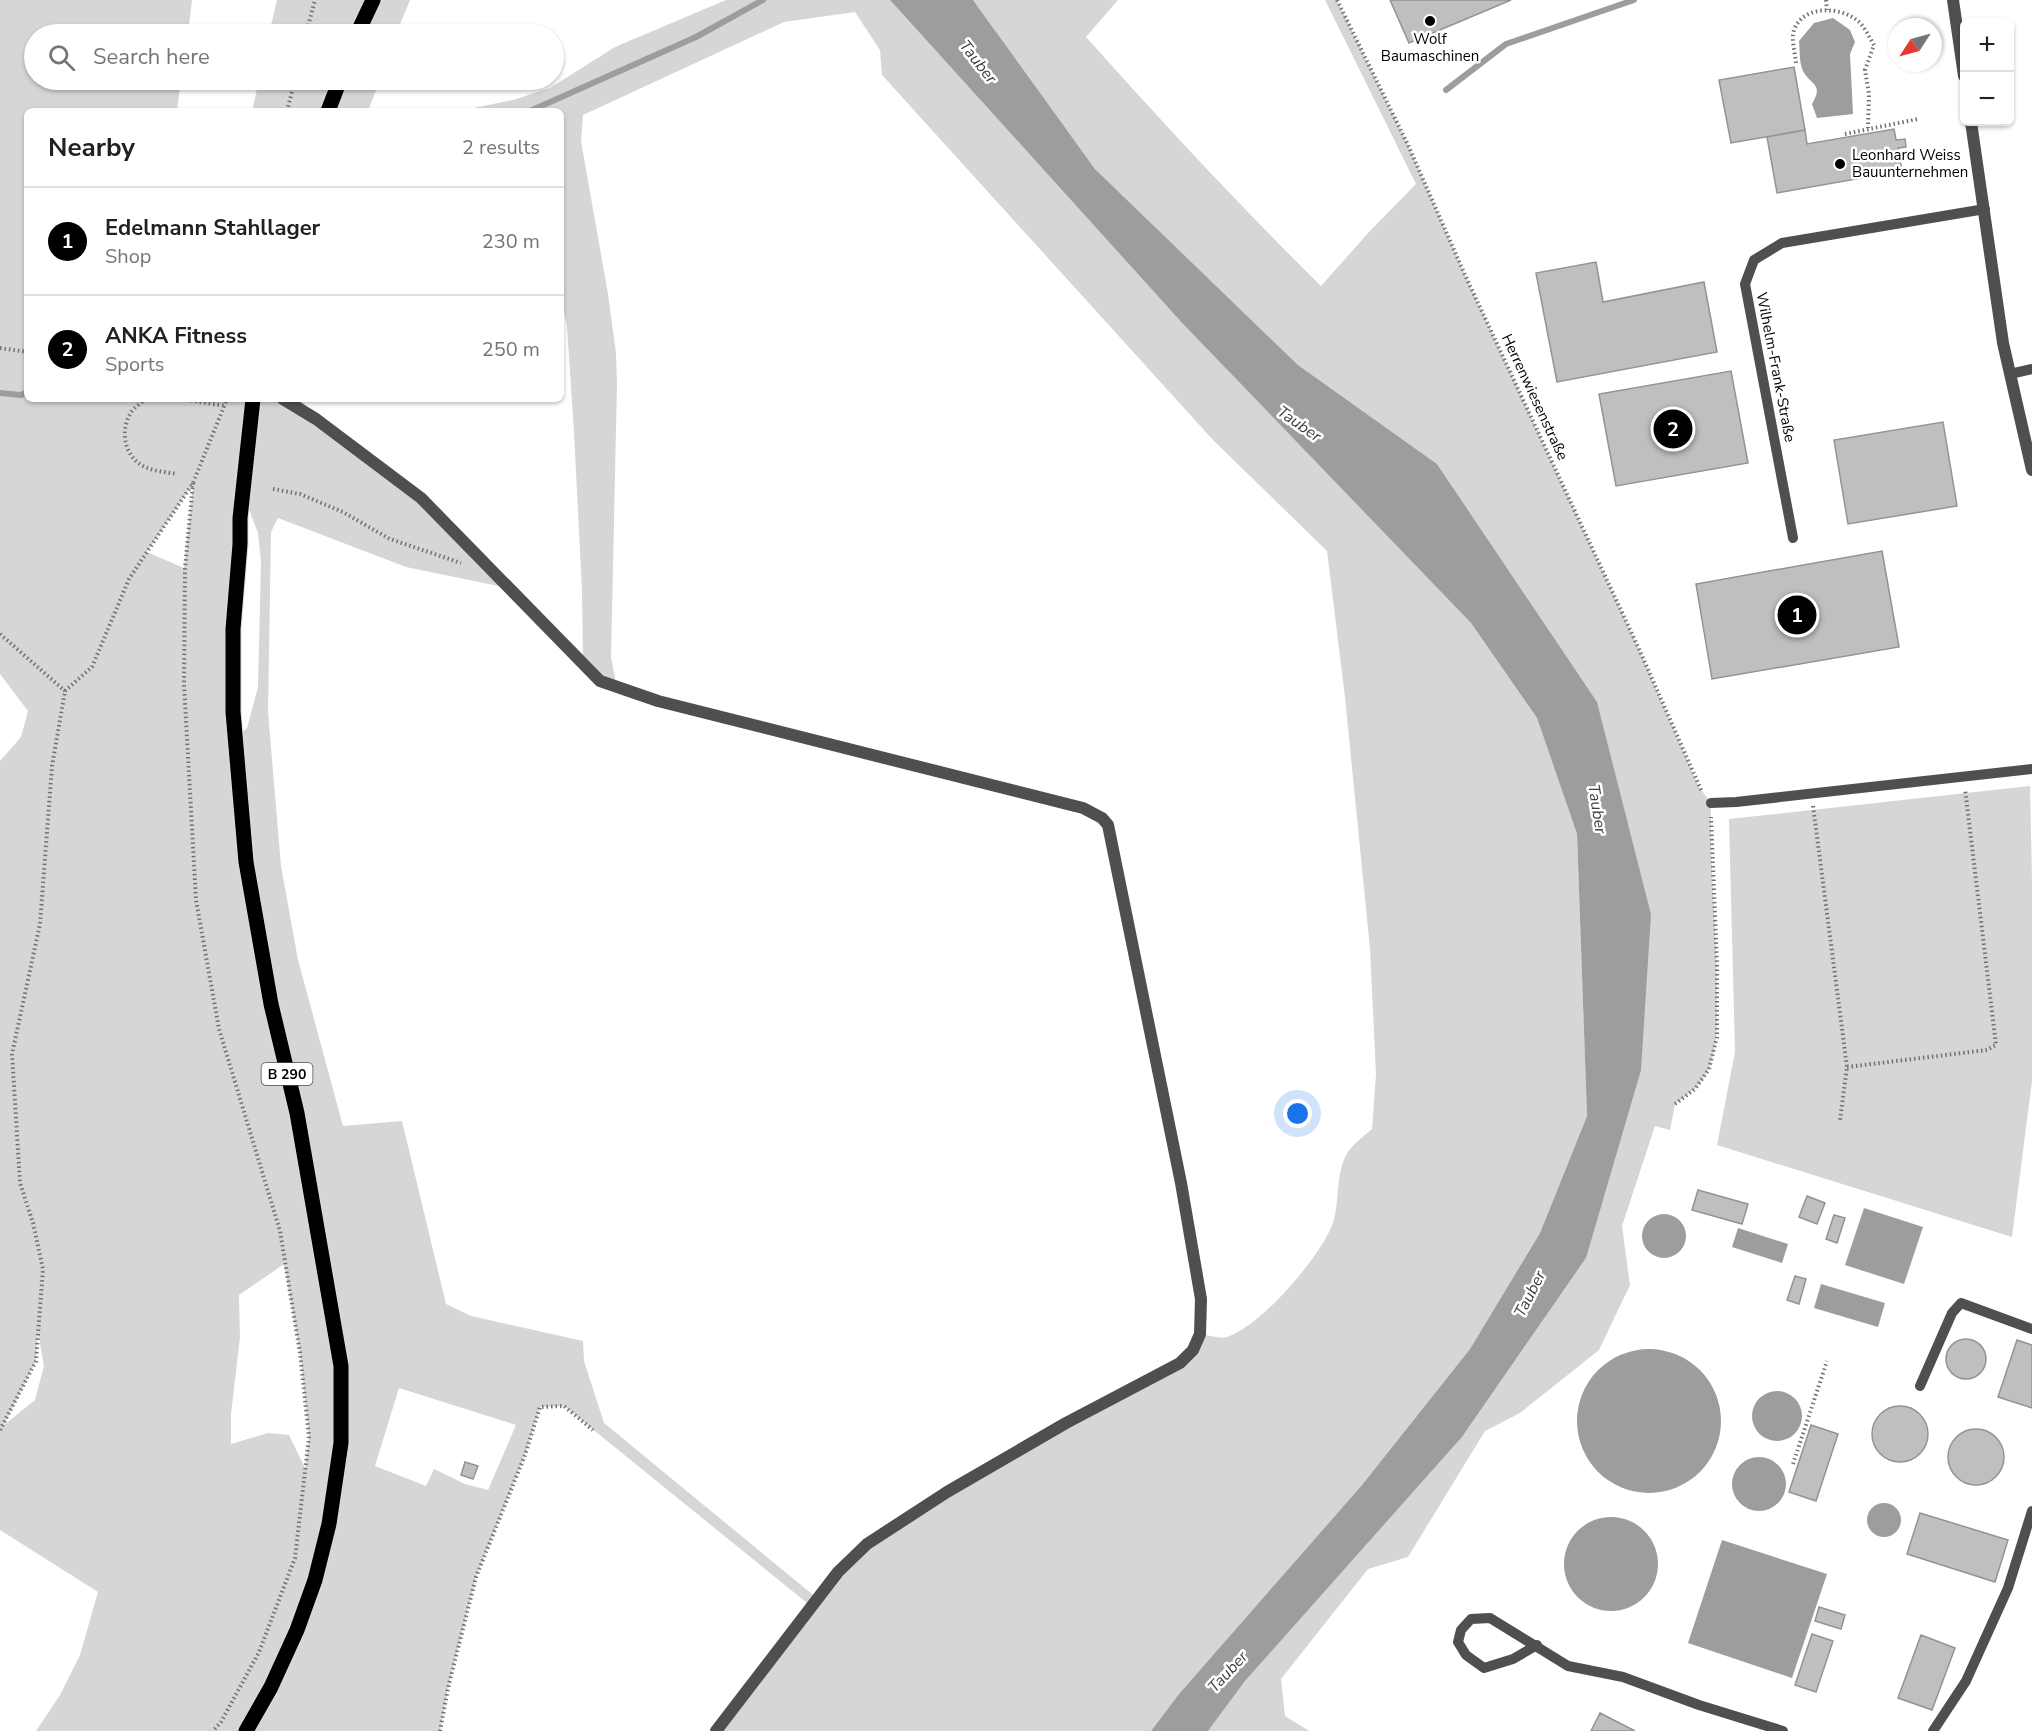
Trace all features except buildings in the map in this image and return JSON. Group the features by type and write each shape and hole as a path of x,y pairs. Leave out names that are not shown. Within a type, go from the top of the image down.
{"main road":[{"path":"362,24 373,0"},
{"path":"329,108 336,90"},
{"name":"B 290","path":"246,1731 272,1688 315,1580 329,1524 341,1443 341,1366 297,1113 271,1004 246,862 233,712 233,629 240,518 253,402"}],"street":[{"path":"1953,0 1964,72"},
{"path":"1972,126 2003,343 2032,470"},
{"path":"288,402 316,419 421,498 600,681 658,701 1083,808 1102,818 1108,825 1183,1194 1201,1299 1200,1334 1193,1350 1180,1363 1066,1423 947,1492 867,1544 838,1572 716,1731"}],"lane":[{"name":"Wilhelm-Frank-Straße","path":"1793,538 1745,284 1754,260 1782,243 1984,209"},
{"path":"2010,374 2032,369"},
{"path":"1711,803 2032,769"},
{"path":"1920,1386 1952,1313 1961,1303 2032,1329"},
{"path":"1933,1731 1965,1681 2003,1597 2032,1511"},
{"path":"1537,1645 1513,1659 1484,1668 1466,1655 1458,1642 1461,1630 1471,1619 1490,1618 1537,1645 1568,1666 1623,1677 1699,1705 1784,1731"}],"path":[{"path":"309,24 315,0"},
{"name":"Herrenwiesenstraße","path":"1337,0 1408,145 1470,285 1634,638 1699,788 1711,803"},
{"path":"1826,0 1827,10"},
{"path":"1796,63 1792,39 1794,29 1809,13 1827,10 1846,14 1860,22 1874,45 1865,70 1869,94 1868,128"},
{"path":"288,108 292,90"},
{"path":"1845,134 1918,119"},
{"path":"0,348 24,352"},
{"path":"142,402 132,411 123,431 129,453 141,465 160,472 177,474"},
{"path":"201,402 226,406"},
{"path":"0,1430 36,1361 43,1269 33,1222 20,1183 12,1054 40,924 52,766 65,691 92,667 129,579 193,483 227,402"},
{"path":"193,483 184,568 184,684 196,900 219,1029 280,1231 300,1353 309,1437 295,1558 259,1652 221,1722 213,1731"},
{"path":"273,489 300,494 343,512 390,540 463,564"},
{"path":"0,634 65,691"},
{"path":"1847,1067 1987,1050 1996,1045 1963,777"},
{"path":"1811,794 1847,1067 1840,1120"},
{"path":"1675,1104 1695,1089 1709,1069 1717,1037 1717,965 1710,835 1711,803"},
{"path":"1794,1464 1827,1361"},
{"path":"440,1731 448,1688 476,1577 525,1455 540,1407 564,1406 593,1430"}],"shaded area":[{"path":"0,0 192,0 189,24 24,24 24,90 180,90 177,108 24,108 24,402 302,402 316,419 421,498 508,588 406,567 278,518 271,532 268,712 281,866 298,960 343,1126 402,1121 446,1304 471,1316 583,1341 584,1361 604,1423 818,1599 867,1544 1180,1363 1200,1334 1227,1337 1256,1320 1301,1274 1324,1242 1334,1218 1345,1156 1353,1145 1372,1129 1376,1074 1370,949 1345,697 1327,551 1213,440 882,75 880,50 855,12 784,22 583,115 581,141 616,353 611,657 617,688 583,665 582,590 574,432 564,312 564,108 474,108 513,100 544,90 564,90 564,79 615,47 726,0 890,0 1184,325 1471,623 1537,718 1577,834 1587,1116 1540,1233 1470,1349 1362,1485 1179,1694 1151,1731 716,1731 812,1607 564,1406 540,1407 525,1455 476,1577 448,1688 440,1731 36,1731 60,1695 80,1655 98,1592 0,1530 0,761 21,737 28,711 0,674","holes":["193,485 184,568 147,552","243,494 258,533 261,561 258,687 247,728 236,738","284,1264 300,1353 309,1436 305,1468 289,1435 268,1433 231,1444 231,1414 240,1337 239,1295","38,1332 44,1366 35,1400 4,1425 36,1361","399,1388 516,1425 488,1490 465,1484 434,1469 426,1486 375,1466"]},
{"path":"277,0 410,0 400,24 271,24"},
{"path":"973,0 1118,0 1086,37 1143,101 1321,286 1416,184 1325,0 1337,0 1408,145 1465,275 1639,649 1699,787 1711,803 1717,991 1717,1030 1714,1049 1709,1068 1703,1079 1675,1104 1670,1130 1655,1126 1622,1226 1630,1285 1599,1350 1520,1413 1485,1431 1408,1557 1368,1569 1281,1679 1285,1716 1309,1731 1208,1731 1245,1681 1462,1437 1586,1258 1651,914 1597,703 1437,464 1298,365 1095,169"},
{"path":"257,90 376,90 369,108 253,108"},
{"path":"2030,786 2032,1081 2012,1237 1717,1145 1735,1052 1729,819"}],"water":[{"name":"Tauber","path":"890,0 973,0 1095,169 1298,365 1437,464 1597,702 1651,914 1641,1070 1586,1258 1462,1437 1245,1681 1208,1731 1151,1731 1179,1694 1362,1485 1470,1349 1540,1233 1587,1116 1577,834 1537,718 1471,623 1184,325"},
{"path":"1833,18 1850,30 1855,42 1850,54 1853,114 1817,118 1812,104 1817,88 1802,68 1799,41 1814,23"},
{"path":"1864,1208 1923,1227 1904,1284 1845,1265"},
{"path":"1664,1214 1672,1215 1680,1220 1685,1228 1685,1244 1680,1252 1672,1257 1664,1258 1656,1257 1648,1252 1643,1244 1642,1236 1643,1228 1648,1220 1656,1215"},
{"path":"1738,1228 1788,1244 1782,1263 1732,1247"},
{"path":"1821,1284 1885,1303 1878,1327 1814,1308"},
{"path":"1649,1349 1677,1354 1700,1370 1716,1393 1721,1421 1716,1449 1700,1472 1677,1488 1649,1493 1621,1488 1598,1472 1582,1449 1577,1421 1582,1393 1598,1370 1621,1354"},
{"path":"1777,1391 1791,1395 1798,1402 1802,1416 1798,1430 1791,1437 1777,1441 1763,1437 1756,1430 1752,1416 1756,1402 1763,1395"},
{"path":"1759,1457 1769,1459 1778,1465 1784,1474 1786,1484 1784,1494 1778,1503 1769,1509 1759,1511 1749,1509 1740,1503 1734,1494 1732,1484 1734,1474 1740,1465 1749,1459"},
{"path":"1884,1503 1896,1508 1901,1520 1896,1532 1884,1537 1872,1532 1867,1520 1872,1508"},
{"path":"1611,1517 1629,1521 1644,1531 1654,1546 1658,1564 1654,1582 1644,1597 1629,1607 1611,1611 1593,1607 1578,1597 1568,1582 1564,1564 1568,1546 1578,1531 1593,1521"},
{"path":"1722,1540 1827,1574 1792,1678 1688,1643"}],"waterway":[{"path":"537,108 696,37 763,0"},
{"path":"1446,90 1506,44 1634,0"},
{"path":"0,393 24,394"}],"place":[{"name":"Wolf Baumaschinen","path":"1430,21"},
{"name":"Leonhard Weiss Bauunternehmen","path":"1840,164"},
{"name":"ANKA Fitness","path":"1673,429"},
{"name":"Edelmann Stahllager","path":"1797,615"}]}
